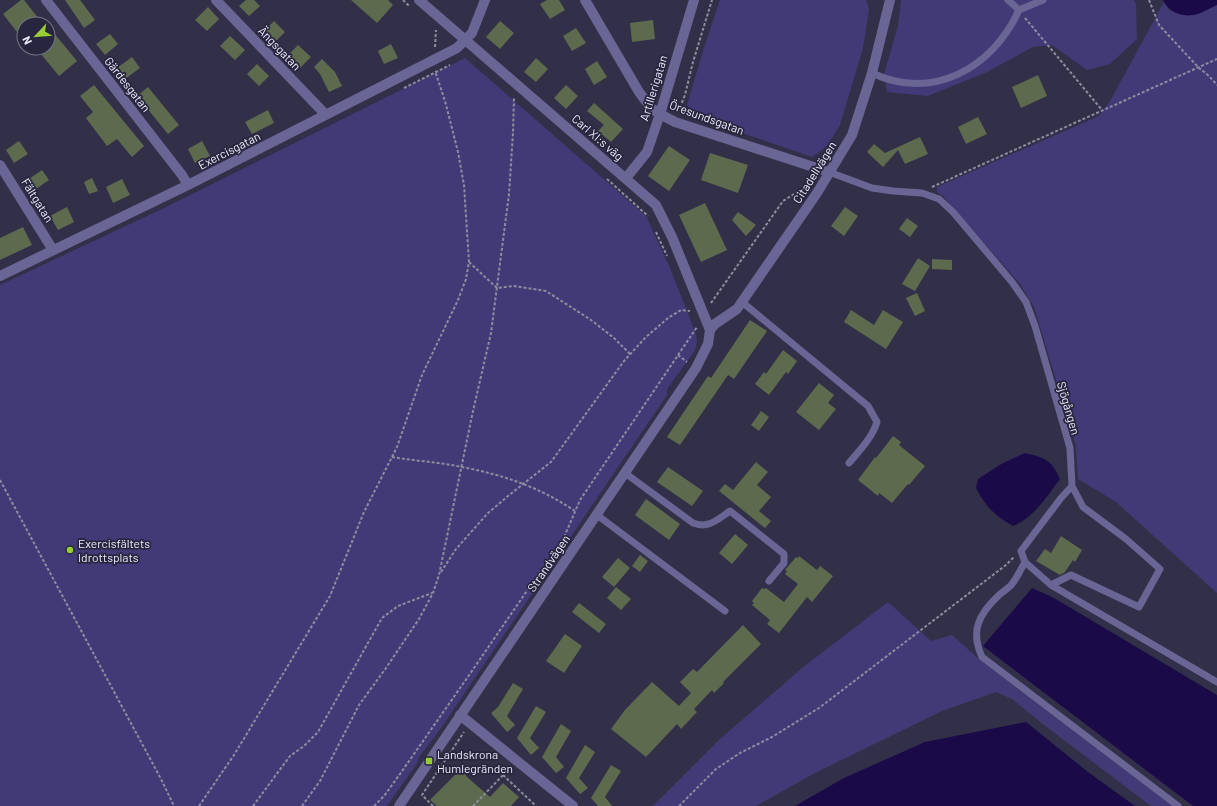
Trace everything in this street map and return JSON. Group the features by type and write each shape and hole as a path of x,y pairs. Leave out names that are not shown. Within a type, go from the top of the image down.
{"street":[{"name":"Gärdesgatan","path":"46,0 182,175 188,185"},
{"name":"Ängsgatan","path":"216,0 326,115"},
{"name":"Carl XI:s väg","path":"419,0 626,178 656,206 663,217 684,265 710,330"},
{"name":"Exercisgatan","path":"0,276 188,185 457,48 472,33 485,0"},
{"name":"Öresundsgatan","path":"585,0 639,92 651,108 675,122 829,172"},
{"name":"Artillerigatan","path":"626,178 646,152 660,114 694,0"},
{"name":"Citadellvägen","path":"710,330 715,324 737,309 817,193 852,134 872,73 890,0"},
{"name":"Fältgatan","path":"0,165 53,250"},
{"name":"Strandvägen","path":"399,806 696,368 708,344 710,330"},
{"path":"460,715 573,806"}],"lane":[{"path":"1008,0 1019,10"},
{"path":"872,73 884,79 902,83 924,84 941,81 960,74 978,64 998,45 1014,21 1019,10 1043,0"},
{"name":"Sjögången","path":"829,172 872,188 922,193 939,199 954,212 1012,282 1026,302 1035,326 1070,448 1072,486"},
{"path":"742,302 871,410 877,422 874,431 849,463"},
{"path":"625,473 693,523 701,526 708,525 730,511 784,554 784,563 769,581"},
{"path":"1051,585 1071,575 1139,607 1160,570 1126,539 1082,507 1072,486 1061,498 1021,551 1025,562 1051,585 1217,682"},
{"path":"597,515 725,611"},
{"path":"1025,562 1012,584 984,610 978,622 976,640 982,657 1178,806"}],"path":[{"path":"403,0 414,10"},
{"path":"675,122 685,95 693,62 712,0"},
{"path":"1149,0 1159,24 1198,67 1217,84"},
{"path":"1019,10 1102,110"},
{"path":"436,30 440,33"},
{"path":"922,193 1217,59"},
{"path":"199,806 234,755 330,596 364,512 397,447 422,375 466,279 469,262 464,185 447,108 432,61"},
{"path":"302,806 320,780 359,705 419,619 433,593 439,575 461,467 492,333 509,194 514,97 520,102"},
{"path":"711,303 783,201 829,172"},
{"path":"606,178 647,214 650,219"},
{"path":"654,226 669,262"},
{"path":"469,262 497,288"},
{"path":"497,288 513,286 546,291 591,320 614,338 630,354"},
{"path":"439,575 456,549 488,513 551,462 630,354 645,338 668,318 681,310 691,312 688,304"},
{"path":"374,806 384,796 400,774 562,542 580,500 610,453 698,327"},
{"path":"392,457 461,467 524,483 555,498 575,511"},
{"path":"0,480 161,779 174,806"},
{"path":"679,806 716,770 740,753 772,737 819,708 1006,565 1021,551"},
{"path":"253,806 290,756 304,746 318,732 382,618 398,606 433,593"},
{"path":"433,806 422,795 470,724"},
{"path":"473,806 517,760"},
{"path":"503,775 536,806"}],"shaded area":[{"path":"720,0 866,0 869,9 863,48 840,125 827,146 812,157 696,117 687,105"},
{"path":"901,0 1134,0 1136,4 1137,39 1110,64 1087,70 1052,45 1033,47 987,72 928,96 887,92 884,74 898,26"},
{"path":"1163,0 1217,0 1217,5 1196,14 1184,15 1171,10"},
{"path":"1164,2 1169,10 1182,15 1217,4 1217,593 1116,502 1078,479 1076,446 1034,307 1020,284 943,196 937,192 937,187 1099,116 1110,101"},
{"path":"465,58 646,216 670,268 696,334 697,343 694,352 667,389 667,395 387,806 0,806 0,285 162,209"},
{"path":"1025,453 1047,460 1054,467 1060,479 1034,512 1013,526 991,510 976,488 978,479 1003,463"},
{"path":"1032,588 1054,598 1217,695 1217,806 1193,806 983,646"},
{"path":"888,602 931,641 952,635 980,660 1172,806 1151,806 1012,699 996,692 942,711 815,773 756,806 653,806 720,739 802,668"},
{"path":"1026,722 1088,772 1135,806 795,806 844,778 925,742"}],"building":[{"path":"21,0 24,0 37,16 16,16 16,31 3,14"},
{"path":"65,0 80,0 95,20 84,28"},
{"path":"246,0 254,0 260,6 249,16 239,6"},
{"path":"351,0 388,0 393,5 377,23"},
{"path":"547,0 559,0 565,10 550,19 540,4"},
{"path":"208,7 219,19 207,31 195,20"},
{"path":"653,20 655,39 632,42 630,23"},
{"path":"274,21 285,32 274,43 264,31"},
{"path":"500,21 514,33 500,49 486,37"},
{"path":"576,28 586,43 572,51 563,36"},
{"path":"110,34 118,44 105,55 96,44"},
{"path":"56,36 77,61 59,76 43,56 56,56"},
{"path":"230,36 245,50 235,60 220,46"},
{"path":"391,44 398,58 384,64 378,51"},
{"path":"298,45 311,57 300,68 287,56"},
{"path":"132,57 140,68 125,79 117,68"},
{"path":"536,58 548,69 536,82 524,72"},
{"path":"322,59 335,72 342,86 329,92 320,74 314,67"},
{"path":"597,61 607,77 594,85 585,69"},
{"path":"257,64 269,76 259,86 247,74"},
{"path":"1038,75 1047,96 1021,108 1012,87"},
{"path":"94,85 144,146 132,157 117,139 107,146 86,118 93,112 80,96"},
{"path":"566,85 578,96 566,109 554,98"},
{"path":"148,87 179,125 168,134 137,96"},
{"path":"594,103 623,129 611,142 598,131 604,125 587,111"},
{"path":"268,110 274,123 252,134 245,122"},
{"path":"978,117 987,134 966,144 958,127"},
{"path":"920,137 928,154 905,164 898,150 883,167 867,152 874,144 885,153"},
{"path":"19,141 28,154 14,163 6,150"},
{"path":"202,141 210,156 195,163 188,149"},
{"path":"669,146 690,160 669,191 648,176"},
{"path":"710,153 748,165 738,193 701,180"},
{"path":"42,170 49,180 33,191 26,181"},
{"path":"92,178 98,191 89,194 84,182"},
{"path":"122,179 130,195 113,203 106,187"},
{"path":"705,203 727,250 701,262 679,215"},
{"path":"67,207 74,222 58,230 50,216"},
{"path":"845,207 858,216 844,236 831,226"},
{"path":"738,212 756,225 746,236 732,220"},
{"path":"907,218 918,226 910,237 899,229"},
{"path":"23,227 32,245 0,260 0,238"},
{"path":"918,258 930,266 915,291 902,284"},
{"path":"932,259 952,260 952,270 932,269"},
{"path":"917,293 925,311 915,316 906,298"},
{"path":"851,310 874,325 883,310 903,322 886,349 844,322"},
{"path":"750,320 767,331 734,379 728,375 680,445 667,437 708,376 711,378"},
{"path":"783,350 797,361 788,374 786,372 769,395 755,384 764,372 766,374"},
{"path":"819,383 834,395 828,403 836,409 819,430 796,412"},
{"path":"761,411 769,417 759,431 751,425"},
{"path":"893,436 901,442 899,445 925,466 892,503 879,493 878,496 858,480"},
{"path":"756,462 768,472 757,485 771,497 759,511 771,521 765,528 719,491 725,484 733,490"},
{"path":"668,467 703,491 692,506 657,482"},
{"path":"646,499 680,524 669,540 635,515"},
{"path":"735,534 748,545 732,564 719,553"},
{"path":"1061,536 1082,550 1075,562 1073,560 1065,572 1060,575 1036,561 1045,549 1051,553"},
{"path":"640,555 648,561 640,572 632,566"},
{"path":"799,556 817,570 820,566 833,576 812,602 807,597 779,633 767,624 770,620 752,605 754,603 752,601 762,588 766,588 784,602 798,584 785,574 787,571 785,570 796,557 798,558"},
{"path":"618,558 630,568 614,587 602,577"},
{"path":"616,587 631,599 621,610 607,598"},
{"path":"579,603 606,624 599,633 572,612"},
{"path":"743,625 761,644 714,693 712,690 694,709 697,712 681,729 677,724 646,757 611,729 625,710 652,682 679,706 691,693 680,682 693,669 697,672"},
{"path":"565,634 582,646 564,673 546,661"},
{"path":"513,683 523,689 507,716 515,725 507,732 491,713 498,707"},
{"path":"536,706 546,712 530,738 539,748 531,755 517,738"},
{"path":"561,724 571,731 556,757 564,767 556,773 542,757"},
{"path":"585,745 595,752 579,778 588,788 580,794 566,778"},
{"path":"611,765 621,771 605,797 612,806 598,806 591,798"},
{"path":"461,769 467,777 490,797 503,783 519,797 511,806 437,806 430,800"}],"place":[{"name":"Exercisfältets Idrottsplats","path":"70,550"},
{"name":"Landskrona Humlegränden","path":"429,761"}]}
